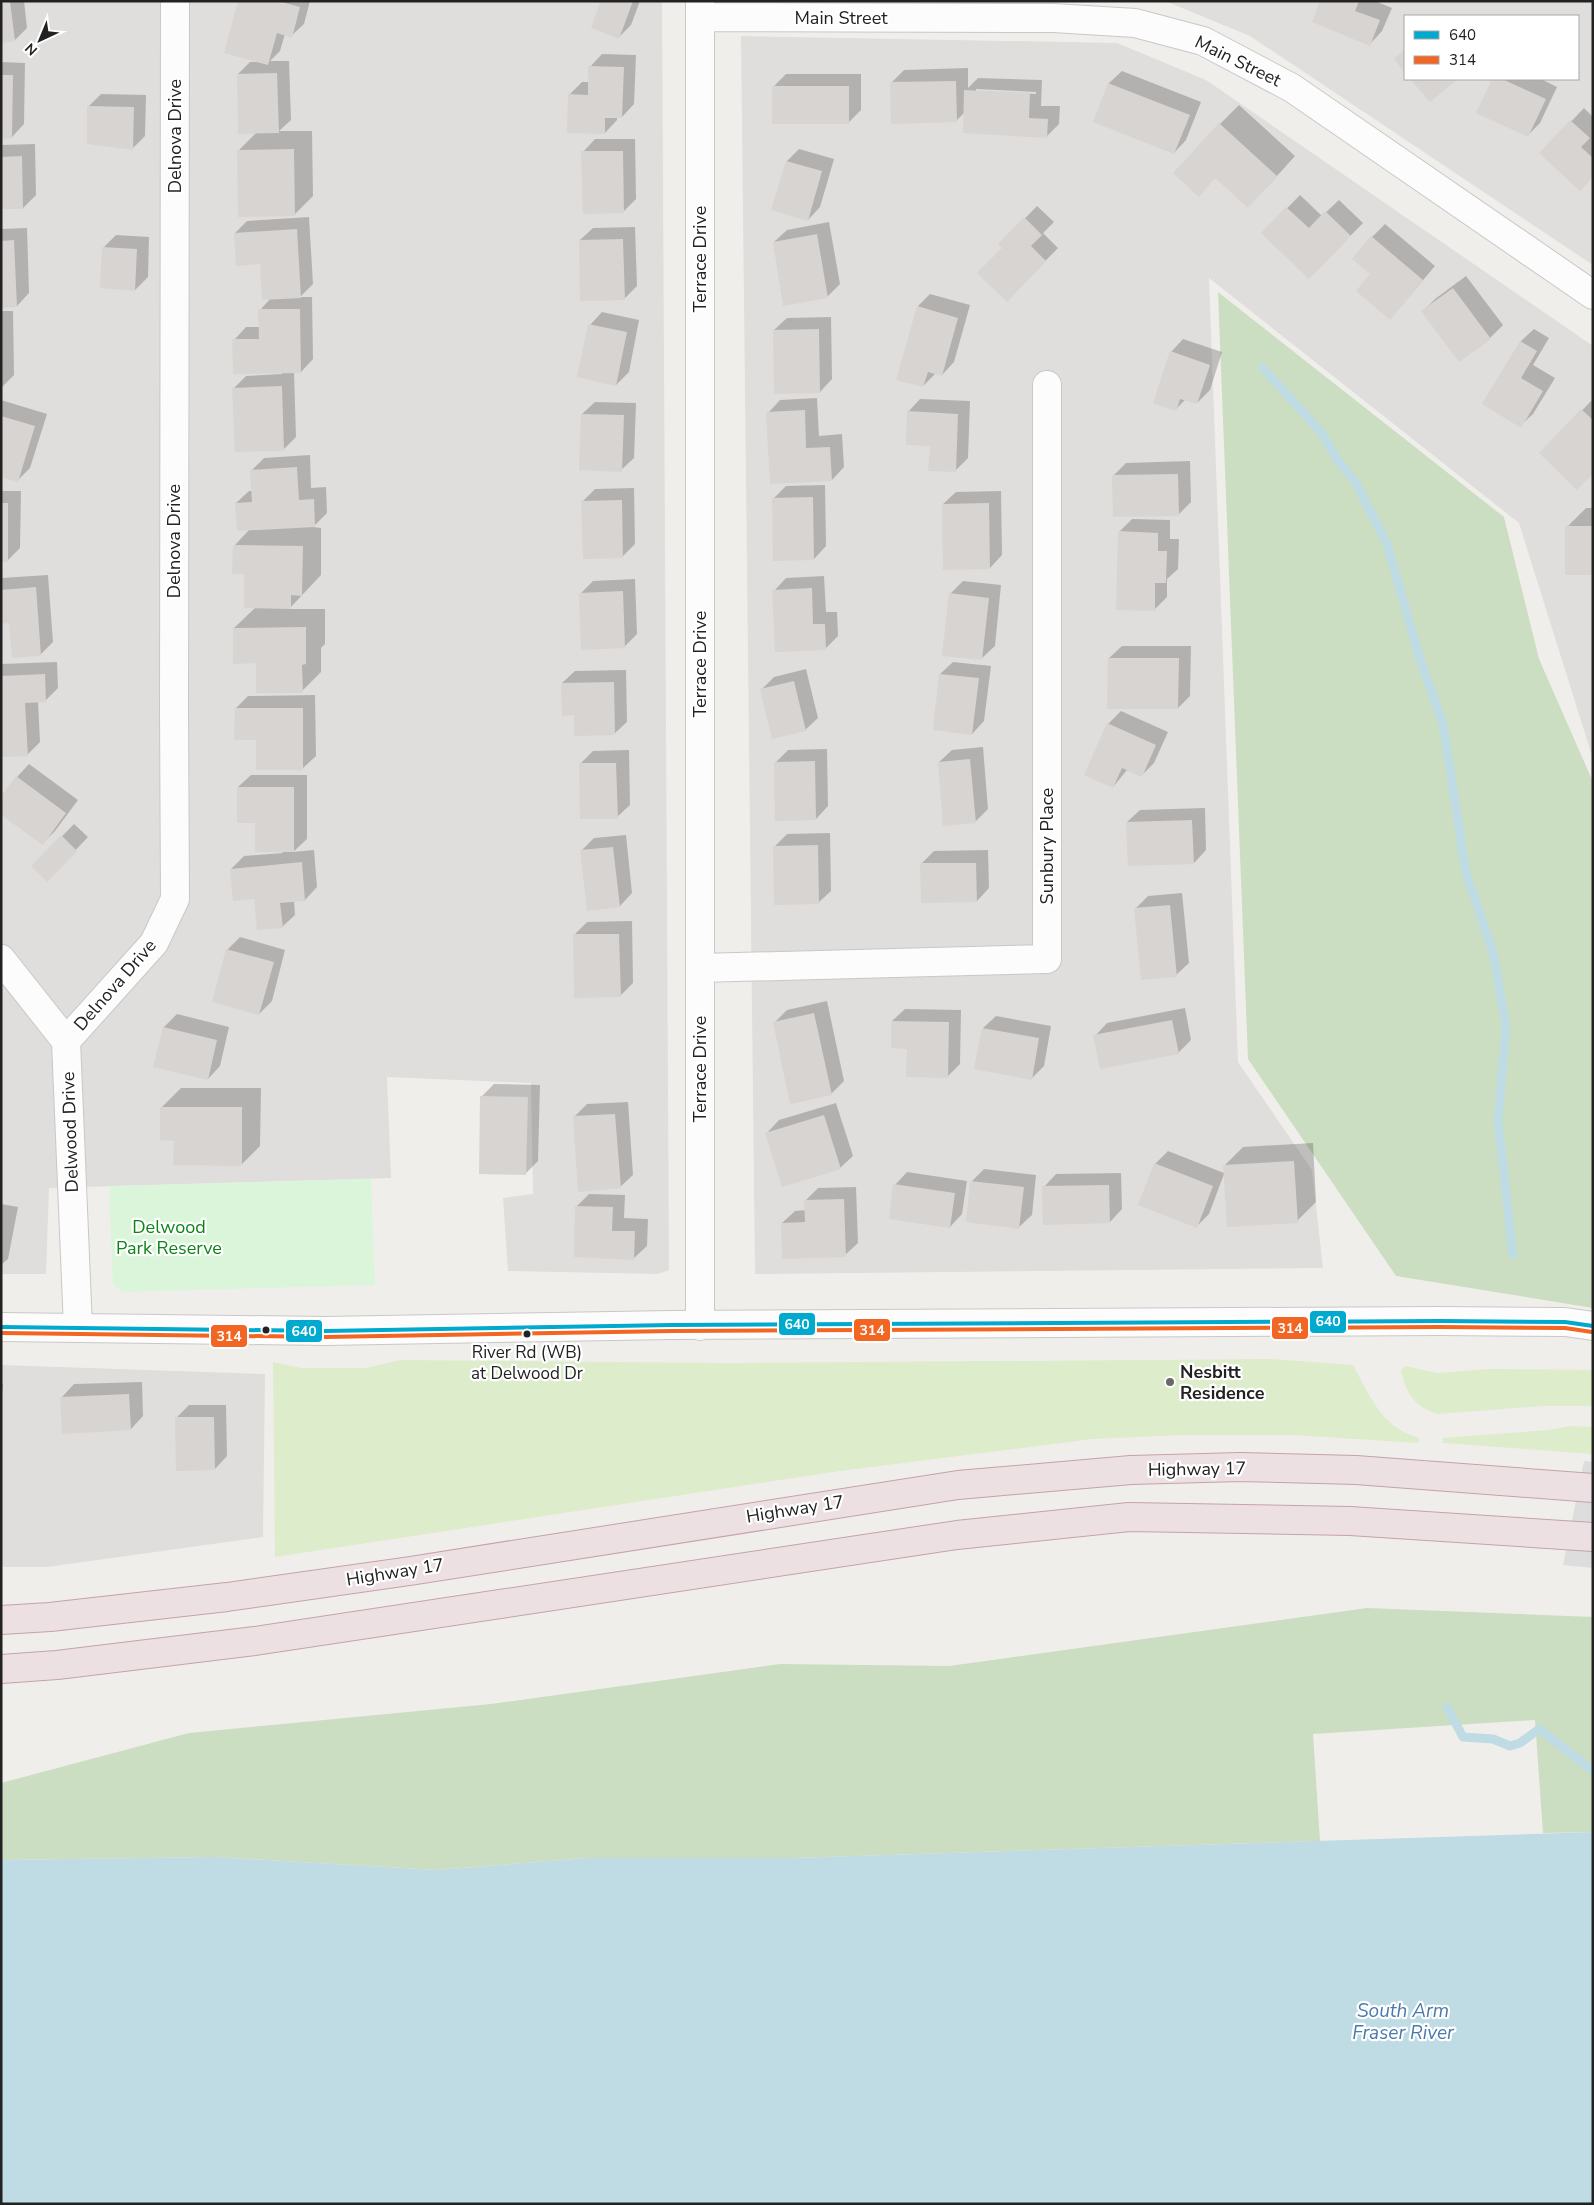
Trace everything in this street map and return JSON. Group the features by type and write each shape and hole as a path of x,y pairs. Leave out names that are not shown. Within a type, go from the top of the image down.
{"highway":[{"name":"Highway 17","path":"1,1620 50,1617 227,1597 410,1571 817,1505 958,1485 1131,1470 1269,1468 1356,1470 1586,1488"},
{"path":"1,1669 57,1665 255,1641 958,1535 1129,1517 1350,1521 1581,1536"}],"street":[{"name":"Delnova Drive","path":"66,1041 154,943 175,899 175,1"},
{"name":"Main Street","path":"700,9 1054,10 1135,24 1203,41 1292,88 1593,295"},
{"name":"Terrace Drive","path":"700,9 700,1326"},
{"name":"Sunbury Place","path":"700,968 1047,959 1047,385"},
{"path":"1,959 66,1041"},
{"name":"Delwood Drive","path":"66,1041 78,1328"},
{"path":"1,1327 325,1331 700,1326 1422,1321 1565,1322 1593,1326"}],"shaded area":[{"path":"1,1 662,1 669,1270 658,1274 508,1271 503,1198 533,1194 531,1083 387,1077 391,1178 49,1188 46,1274 1,1274"},
{"path":"1165,1 1593,1 1593,265 1250,36"},
{"path":"741,36 1117,43 1206,80 1593,346 1593,759 1519,523 1209,278 1238,1062 1312,1170 1323,1268 755,1274"},
{"path":"1,1365 265,1374 263,1537 47,1567 1,1567"}],"green space":[{"path":"1218,292 1504,517 1539,659 1593,782 1593,1308 1396,1276 1248,1059"},
{"name":"Delwood Park Reserve","path":"371,1179 375,1285 123,1292 113,1284 109,1186"},
{"path":"1272,1359 1353,1365 1378,1409 1386,1419 1395,1427 1419,1438 1418,1443 1293,1435 1183,1435 1093,1439 840,1471 275,1557 273,1362 301,1368 366,1368 401,1360 728,1363"},
{"path":"1405,1366 1437,1373 1488,1369 1593,1370 1593,1406 1544,1406 1438,1414 1423,1408 1412,1398 1405,1385 1401,1370"},
{"path":"1570,1426 1593,1427 1593,1454 1443,1443 1443,1438 1548,1430"},
{"path":"1367,1608 1593,1617 1593,1832 1543,1833 1535,1720 1313,1734 1320,1841 793,1858 588,1858 436,1870 215,1857 1,1860 1,1783 189,1733 491,1704 780,1664 949,1666"}],"water":[{"name":"South Arm Fraser River","path":"1593,1832 1593,2204 1,2204 1,1860 215,1857 436,1870 588,1858 793,1858"}],"pier":[{"path":"1584,1461 1593,1462 1593,1568 1563,1565"}],"building":[{"path":"1,1 10,1 15,41 1,43"},
{"path":"238,1 278,1 300,7 292,38 277,33 268,65 224,53"},
{"path":"596,1 633,1 619,39 591,28 600,3"},
{"path":"1320,1 1359,1 1355,11 1380,20 1370,46 1312,22"},
{"path":"1404,50 1404,72 1394,59"},
{"path":"588,66 624,67 622,118 605,118 605,134 567,133 568,94 588,95"},
{"path":"277,73 279,133 238,134 237,74"},
{"path":"1,75 13,75 12,138 1,139"},
{"path":"1411,80 1457,80 1430,102"},
{"path":"1492,80 1504,80 1546,99 1528,137 1476,113"},
{"path":"956,81 957,122 891,124 890,82"},
{"path":"1108,83 1190,115 1174,154 1093,122"},
{"path":"772,86 849,86 849,124 772,124"},
{"path":"964,90 1030,93 1029,118 1048,119 1047,138 963,133"},
{"path":"87,106 134,107 133,150 87,144"},
{"path":"1570,120 1590,138 1581,147 1593,158 1593,177 1580,191 1539,153"},
{"path":"1219,123 1277,176 1248,208 1215,178 1199,197 1173,173"},
{"path":"294,149 295,216 238,217 237,150"},
{"path":"581,151 623,151 624,213 583,214"},
{"path":"22,156 23,209 1,209 1,157"},
{"path":"786,161 822,171 808,221 771,210"},
{"path":"1286,207 1309,228 1325,211 1351,236 1309,279 1261,233"},
{"path":"1024,217 1042,235 1031,246 1046,261 1007,302 977,273 1002,248 998,244"},
{"path":"297,229 301,298 262,300 260,264 236,266 234,233"},
{"path":"817,234 828,298 783,306 773,242"},
{"path":"1371,236 1423,280 1390,320 1356,291 1370,274 1352,259"},
{"path":"623,239 625,300 580,301 579,240"},
{"path":"14,240 17,307 1,308 1,241"},
{"path":"102,247 137,249 135,291 100,288"},
{"path":"1453,288 1491,339 1459,362 1421,311"},
{"path":"917,306 958,318 942,376 928,372 923,387 896,380"},
{"path":"258,309 300,309 301,373 233,374 232,339 259,339"},
{"path":"588,324 627,332 616,386 577,377"},
{"path":"819,329 820,393 774,394 773,330"},
{"path":"1520,341 1537,351 1521,378 1543,391 1521,428 1482,404"},
{"path":"1170,351 1210,365 1197,404 1180,399 1176,411 1153,403"},
{"path":"282,386 284,451 235,452 232,388"},
{"path":"1581,409 1593,420 1593,474 1577,490 1539,453"},
{"path":"805,410 806,448 830,447 832,481 770,484 766,412"},
{"path":"907,411 958,414 956,472 928,471 930,446 906,445"},
{"path":"581,414 624,415 622,472 579,470"},
{"path":"1,416 35,426 18,482 1,477"},
{"path":"297,467 299,500 314,499 315,527 237,531 235,503 252,502 250,470"},
{"path":"1178,474 1179,516 1113,517 1112,475"},
{"path":"813,497 814,560 773,561 772,498"},
{"path":"622,500 623,558 583,559 581,501"},
{"path":"1,503 8,503 8,562 1,562"},
{"path":"989,503 990,569 943,570 942,504"},
{"path":"1565,526 1593,526 1593,575 1565,575"},
{"path":"1118,531 1158,533 1158,551 1167,551 1166,583 1155,583 1155,611 1116,610"},
{"path":"233,545 303,546 302,596 291,595 291,609 244,608 244,574 232,574"},
{"path":"36,587 41,656 12,658 9,623 1,624 1,590"},
{"path":"812,588 813,624 825,624 826,650 775,652 772,590"},
{"path":"623,591 625,648 581,650 579,593"},
{"path":"949,593 989,598 982,660 942,656"},
{"path":"306,627 306,664 302,665 303,693 256,693 256,663 233,664 233,628"},
{"path":"1108,658 1179,658 1178,709 1107,709"},
{"path":"45,674 46,702 25,703 28,756 1,757 1,676"},
{"path":"939,674 979,678 972,735 933,730"},
{"path":"794,681 806,731 772,739 760,689"},
{"path":"614,682 615,735 574,736 574,715 562,716 561,683"},
{"path":"235,708 303,708 303,770 256,770 256,740 234,740"},
{"path":"1107,723 1156,745 1142,777 1122,768 1113,788 1084,775"},
{"path":"970,759 976,823 943,826 938,762"},
{"path":"815,761 816,820 775,821 774,762"},
{"path":"579,763 616,763 618,819 580,819"},
{"path":"16,776 66,813 43,845 1,815 1,796"},
{"path":"237,787 294,787 294,852 255,852 255,823 237,823"},
{"path":"1192,820 1194,864 1128,866 1126,822"},
{"path":"61,835 77,851 47,882 31,866"},
{"path":"818,845 819,904 774,905 773,846"},
{"path":"613,847 620,907 587,911 580,850"},
{"path":"302,862 305,901 280,903 283,928 257,930 254,899 233,901 230,869"},
{"path":"920,863 976,863 977,902 921,903"},
{"path":"1170,905 1177,977 1141,980 1134,908"},
{"path":"573,934 619,934 621,997 574,998"},
{"path":"226,949 274,962 259,1015 212,1002"},
{"path":"814,1013 832,1095 790,1104 773,1022"},
{"path":"1172,1020 1179,1054 1100,1069 1093,1035"},
{"path":"891,1021 949,1022 948,1078 906,1077 907,1049 891,1048"},
{"path":"163,1027 217,1040 208,1080 153,1067"},
{"path":"982,1028 1039,1038 1032,1080 974,1069"},
{"path":"480,1096 528,1097 526,1175 479,1174"},
{"path":"160,1107 242,1107 242,1166 173,1165 174,1141 160,1140"},
{"path":"615,1114 621,1188 578,1192 573,1116"},
{"path":"824,1115 841,1169 782,1187 765,1133"},
{"path":"1294,1161 1298,1223 1227,1227 1223,1165"},
{"path":"1154,1163 1213,1186 1197,1228 1138,1205"},
{"path":"970,1181 1024,1187 1019,1229 966,1222"},
{"path":"893,1184 955,1193 950,1228 889,1219"},
{"path":"1109,1185 1110,1223 1043,1225 1042,1186"},
{"path":"844,1199 846,1257 782,1259 781,1223 805,1222 804,1200"},
{"path":"575,1206 613,1207 612,1231 635,1231 634,1260 574,1257"},
{"path":"129,1394 131,1430 62,1434 60,1397"},
{"path":"175,1417 214,1417 215,1470 176,1471"}],"waterway":[{"path":"1263,368 1321,432 1337,459 1356,483 1387,544 1420,659 1443,724 1466,873 1493,952 1506,1026 1498,1121 1513,1255"},
{"path":"1447,1707 1463,1737 1493,1739 1510,1746 1520,1743 1539,1729 1593,1771"}],"transit line":[{"name":"640","path":"1,1327 325,1331 672,1325 1439,1321 1565,1322 1593,1326"},
{"name":"314","path":"1,1333 325,1337 672,1331 1439,1327 1565,1328 1592,1332"}],"place":[{"name":"River Rd (WB) at Delwood Dr","path":"527,1334"},
{"name":"Nesbitt Residence","path":"1170,1382"}]}
